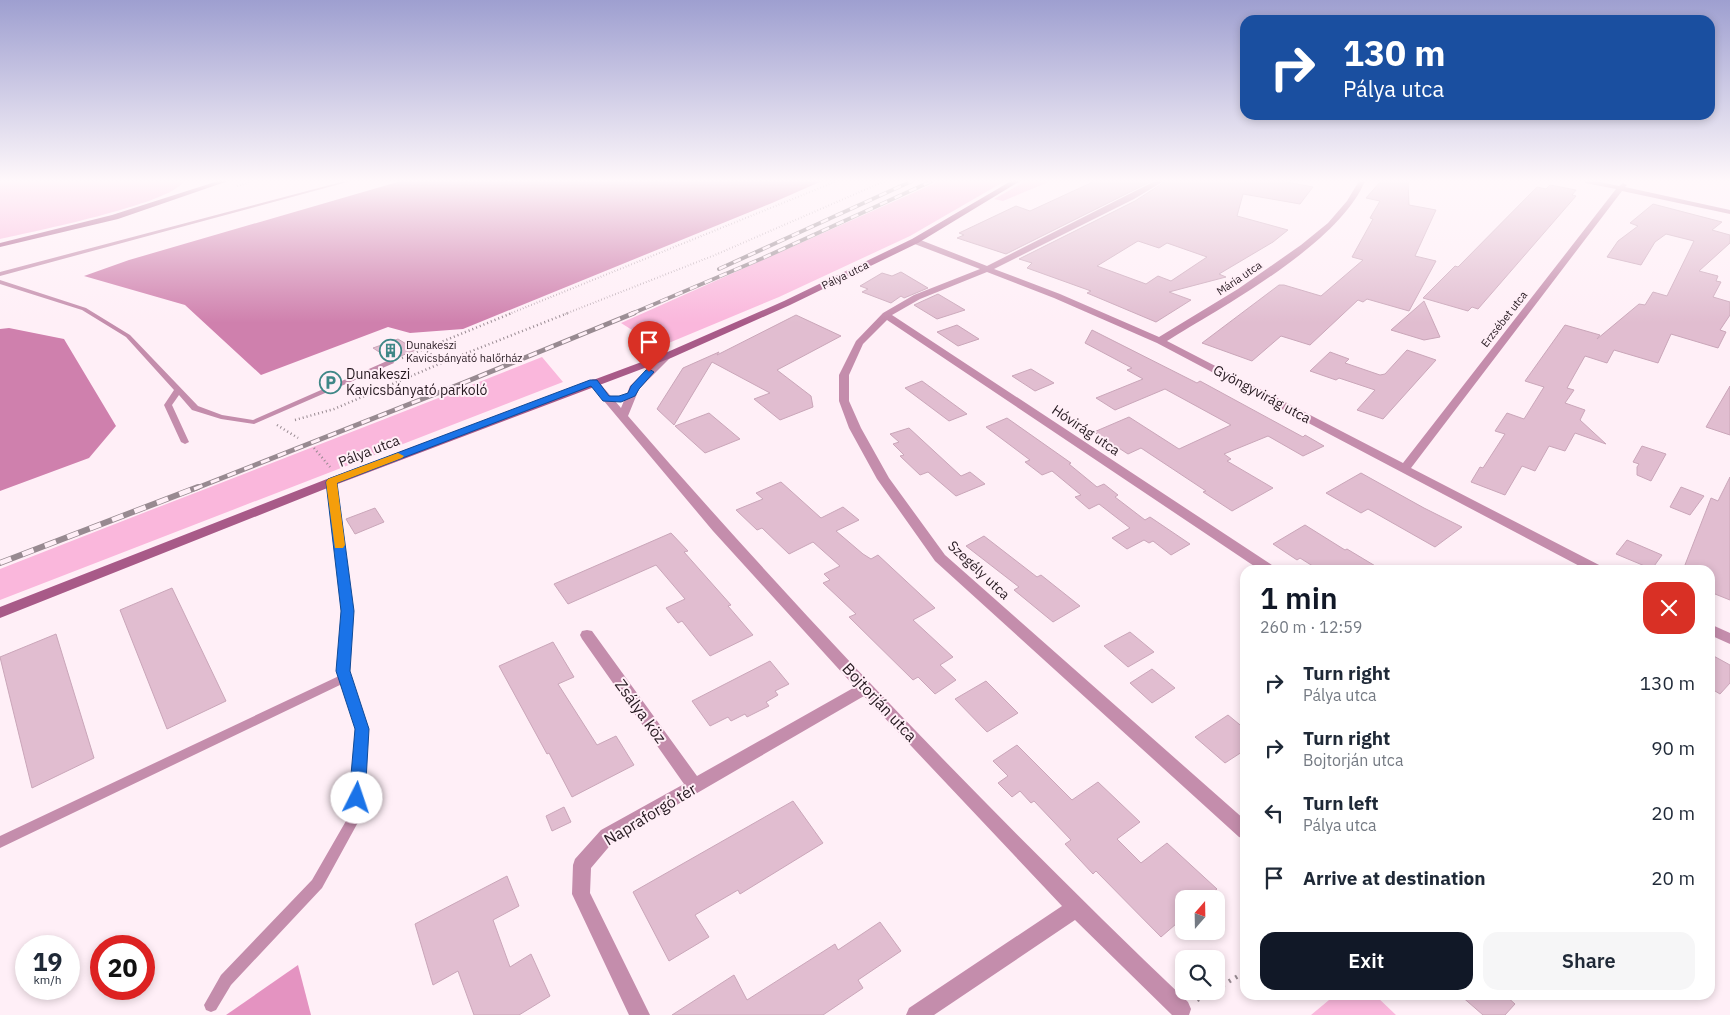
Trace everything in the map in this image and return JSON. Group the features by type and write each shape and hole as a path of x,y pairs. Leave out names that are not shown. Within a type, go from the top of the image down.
{"street":[{"path":"0,241 51,228"},
{"path":"0,245 68,228"},
{"name":"Pálya utca","path":"0,613 333,478 666,356 787,303 916,241 937,228"},
{"name":"Szegély utca","path":"1069,228 987,269 916,297 886,315 859,343 844,376 844,401 855,428 883,479 940,558 1240,827"},
{"name":"Mária utca","path":"1160,341 1241,291 1326,228"},
{"name":"Erzsébet utca","path":"1405,468 1589,228"},
{"name":"Gyöngyvirág utca","path":"916,241 1057,296 1160,341 1589,565"},
{"name":"Hóvirág utca","path":"886,315 1262,565"},
{"name":"Pálya utca","path":"623,416 632,394 642,379 666,356"},
{"name":"Bojtorján utca","path":"593,382 718,528 866,688 1076,908 1181,1009"},
{"path":"607,399 621,399 632,394"},
{"path":"1715,632 1730,639"},
{"name":"Zsálya köz","path":"587,635 695,786"},
{"name":"Napraforgó tér","path":"640,1015 581,894 582,865 607,836 866,688"},
{"path":"916,1015 1076,908"}],"lane":[{"path":"0,274 171,228"},
{"path":"0,282 84,309 128,336 195,408 221,417 254,422 390,364"},
{"path":"178,390 168,405 185,442"},
{"path":"211,1005 226,980 317,884 356,815 362,729 343,671 348,611 333,478"},
{"path":"0,842 345,678"}],"path":[{"path":"390,364 720,228"},
{"path":"254,422 277,425 334,409 444,362 715,255 776,228"},
{"path":"406,344 411,342 444,362"},
{"path":"277,425 298,438"},
{"path":"314,448 333,478"},
{"path":"1225,984 1240,975"}],"shaded area":[{"path":"0,228 48,228 0,239"},
{"path":"238,228 710,228 463,329 410,333 388,327 261,375 185,305 84,276 129,260"},
{"path":"834,228 923,228 779,297 659,347 621,323"},
{"path":"9,328 64,339 116,426 89,458 0,491 0,329"},
{"path":"542,357 563,382 0,600 0,569"},
{"path":"298,965 311,1015 226,1015"},
{"path":"1329,1000 1380,1000 1396,1015 1311,1015"}],"building":[{"path":"969,228 1057,228 1006,254 957,238 964,235 959,233"},
{"path":"1080,228 1282,228 1288,230 1273,242 1219,274 1226,277 1169,292 1191,300 1156,322 1087,293 1091,291 1027,268 1032,263 1019,259","holes":["1138,241 1159,248 1167,243 1207,257 1171,281 1158,276 1146,284 1097,266"]},
{"path":"1368,228 1428,228 1415,256 1436,261 1409,311 1367,299 1363,302 1358,300 1310,345 1281,336 1252,361 1202,343 1279,285 1321,296 1363,260 1352,257"},
{"path":"1496,228 1548,228 1478,309 1472,307 1468,311 1423,298 1455,266 1458,267"},
{"path":"1635,228 1714,228 1712,230 1730,235 1730,243 1699,271 1718,276 1716,281 1721,282 1713,297 1730,302 1730,315 1720,330 1726,332 1718,348 1671,334 1658,363 1614,350 1607,363 1585,356 1567,388 1574,390 1565,403 1585,410 1580,420 1606,444 1575,433 1565,451 1549,446 1535,471 1522,466 1505,495 1471,482 1480,467 1483,468 1505,434 1495,431 1507,413 1524,419 1544,387 1525,381 1565,325 1600,335 1597,339 1639,304 1645,305 1653,292 1667,296 1694,241 1666,234 1655,242 1641,265 1607,257 1618,241"},
{"path":"901,272 928,288 904,298 901,296 891,303 862,292 868,289 860,286 882,273 892,276"},
{"path":"938,294 965,310 937,319 914,305"},
{"path":"1424,301 1440,337 1424,340 1391,330"},
{"path":"796,315 841,336 777,370 811,396 813,407 780,420 754,399 770,393 712,362 674,425 657,409 683,368 719,352 717,355"},
{"path":"957,325 979,339 958,346 937,332"},
{"path":"1092,330 1197,383 1200,381 1303,437 1305,435 1324,446 1303,456 1268,436 1224,454 1231,459 1227,461 1273,488 1232,511 1203,492 1206,491 1141,448 1128,454 1094,432 1129,417 1179,449 1231,425 1165,389 1115,410 1096,398 1143,379 1127,370 1132,368 1085,343"},
{"name":"Dunakeszi Kavicsbányató halőrház","path":"398,339 416,350 390,359 373,348"},
{"path":"1407,350 1436,360 1383,419 1357,410 1375,390 1310,371 1330,352 1349,359 1345,363 1380,375 1385,374"},
{"path":"1031,369 1054,383 1035,391 1012,376"},
{"path":"922,381 967,414 949,421 905,388"},
{"path":"1730,386 1730,435 1706,427"},
{"path":"709,413 740,439 705,453 675,426"},
{"path":"1007,418 1071,463 1069,464 1097,487 1104,484 1118,495 1115,497 1145,520 1150,517 1190,544 1171,555 1153,541 1149,543 1144,540 1127,549 1112,538 1130,528 1099,504 1089,509 1075,497 1081,495 1052,471 1042,475 1025,462 1030,460 986,427"},
{"path":"909,428 961,476 970,472 985,484 956,496 928,472 920,475 900,456 904,455 893,444 899,442 890,434"},
{"path":"1642,446 1666,454 1651,481 1637,475 1639,464 1633,462"},
{"path":"1361,473 1462,527 1435,547 1368,509 1361,513 1326,493"},
{"path":"1730,477 1730,600 1715,594 1715,565 1685,565 1711,498 1718,501"},
{"path":"781,482 821,518 843,507 859,520 836,531 871,559 878,555 935,608 913,620 953,657 940,665 956,680 935,694 918,677 913,680 849,617 856,614 823,583 830,580 824,574 840,566 813,542 789,554 762,528 757,530 736,510 763,499 756,493"},
{"path":"1681,487 1704,496 1690,515 1670,507"},
{"path":"375,508 384,522 355,534 346,519"},
{"path":"1305,525 1374,565 1311,565 1300,558 1297,560 1273,544"},
{"path":"671,533 688,551 684,552 731,605 728,606 753,635 710,656 682,621 678,623 666,608 685,599 656,565 568,604 554,584"},
{"path":"984,536 1037,577 1041,575 1080,606 1053,622 1014,590 1019,587 966,546"},
{"path":"1627,540 1662,555 1655,565 1642,565 1616,554"},
{"path":"172,588 226,701 167,729 120,610"},
{"path":"1130,632 1154,652 1128,667 1104,646"},
{"path":"56,634 94,758 32,788 0,657"},
{"path":"553,642 574,677 558,684 597,745 616,736 634,765 572,797 499,666"},
{"path":"1715,657 1730,665 1730,683 1720,694 1715,691"},
{"path":"770,661 789,684 775,691 778,695 766,702 769,706 747,717 745,714 731,721 728,717 710,726 692,701"},
{"path":"1152,669 1175,688 1152,703 1130,683"},
{"path":"986,681 1018,713 987,732 955,699"},
{"path":"1228,715 1240,725 1240,753 1225,763 1195,737"},
{"path":"1017,745 1072,800 1098,782 1140,822 1117,839 1141,863 1167,843 1217,889 1175,890 1175,925 1161,937 1096,871 1093,874 1065,844 1071,840 1034,801 1031,803 1020,791 1012,797 998,783 1008,776 993,761"},
{"path":"793,801 823,843 740,894 738,890 695,915 709,937 669,961 633,892"},
{"path":"564,807 571,822 552,831 546,816"},
{"path":"507,876 519,906 493,920 510,967 531,954 550,996 519,1015 474,1015 458,971 433,985 415,924"},
{"path":"880,922 901,951 858,980 863,988 823,1015 672,1015 734,975 747,1000 835,944 838,950"},
{"path":"1466,1000 1511,1000 1515,1004 1505,1015 1483,1015"}],"railway":[{"path":"719,269 808,228"},
{"path":"631,314 828,228"},
{"path":"194,489 634,313"},
{"path":"0,563 198,487"}],"slow traffic":[{"path":"339,545 332,482 398,456"}],"place":[{"name":"Dunakeszi Kavicsbányató halőrház","path":"390,351"},
{"name":"Dunakeszi Kavicsbányató parkoló","path":"330,382"}],"route":[{"path":"357,798 362,729 343,671 348,611 332,482 593,382 607,399 621,399 632,394 634,388 649,372"}]}
